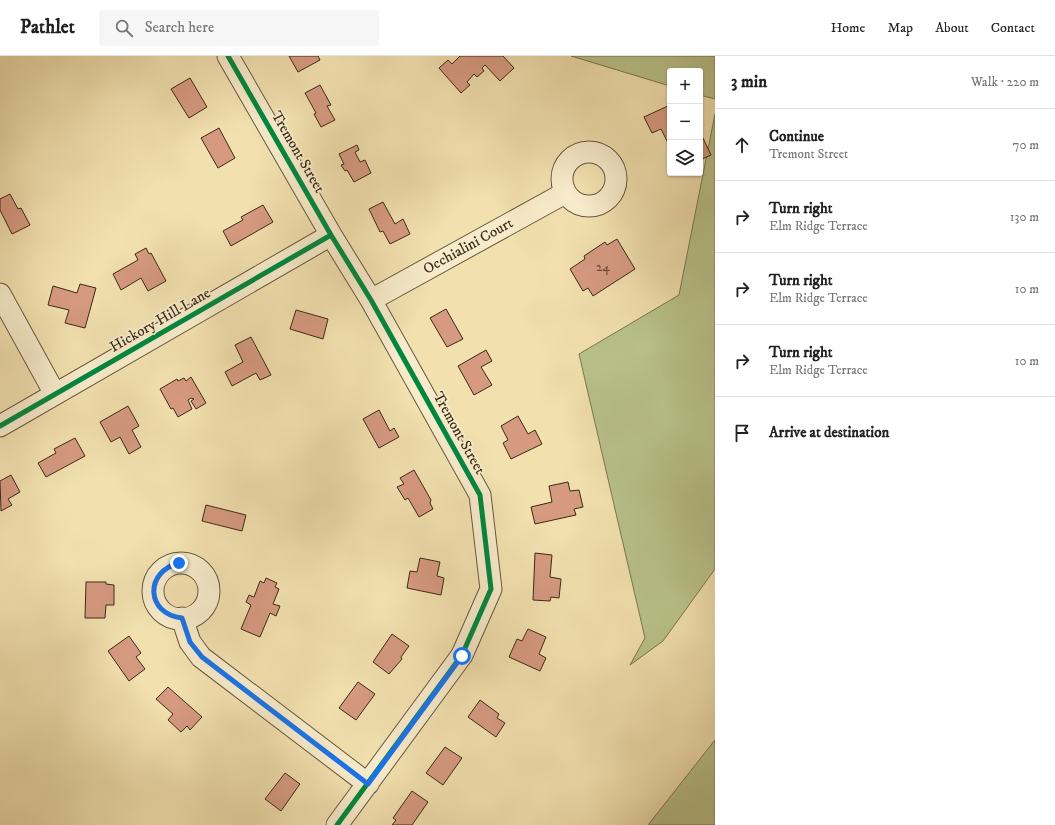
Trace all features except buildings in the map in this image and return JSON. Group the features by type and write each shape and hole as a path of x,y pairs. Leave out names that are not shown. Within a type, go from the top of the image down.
{"street":[{"name":"Tremont Street","path":"228,56 331,235 371,300 480,495 491,589 462,656 337,825"},
{"name":"Occhialini Court","path":"371,300 565,192"},
{"name":"Hickory Hill Lane","path":"0,426 331,235"},
{"path":"0,294 55,394"},
{"path":"182,618 190,642 202,657 368,784"}],"green space":[{"path":"571,56 715,56 715,99 703,96 703,68 667,68 667,85"},
{"path":"715,114 715,569 663,641 630,665 645,638 579,354 679,295"},
{"path":"715,740 715,825 648,825"}],"cycle path":[{"path":"228,56 331,235 371,300 480,495 491,589 462,655 337,825"},
{"path":"0,426 331,235"}],"route":[{"path":"179,563 170,565 163,570 154,584 155,601 160,608 173,618 182,618 190,642 202,657 368,784 462,656"}]}
